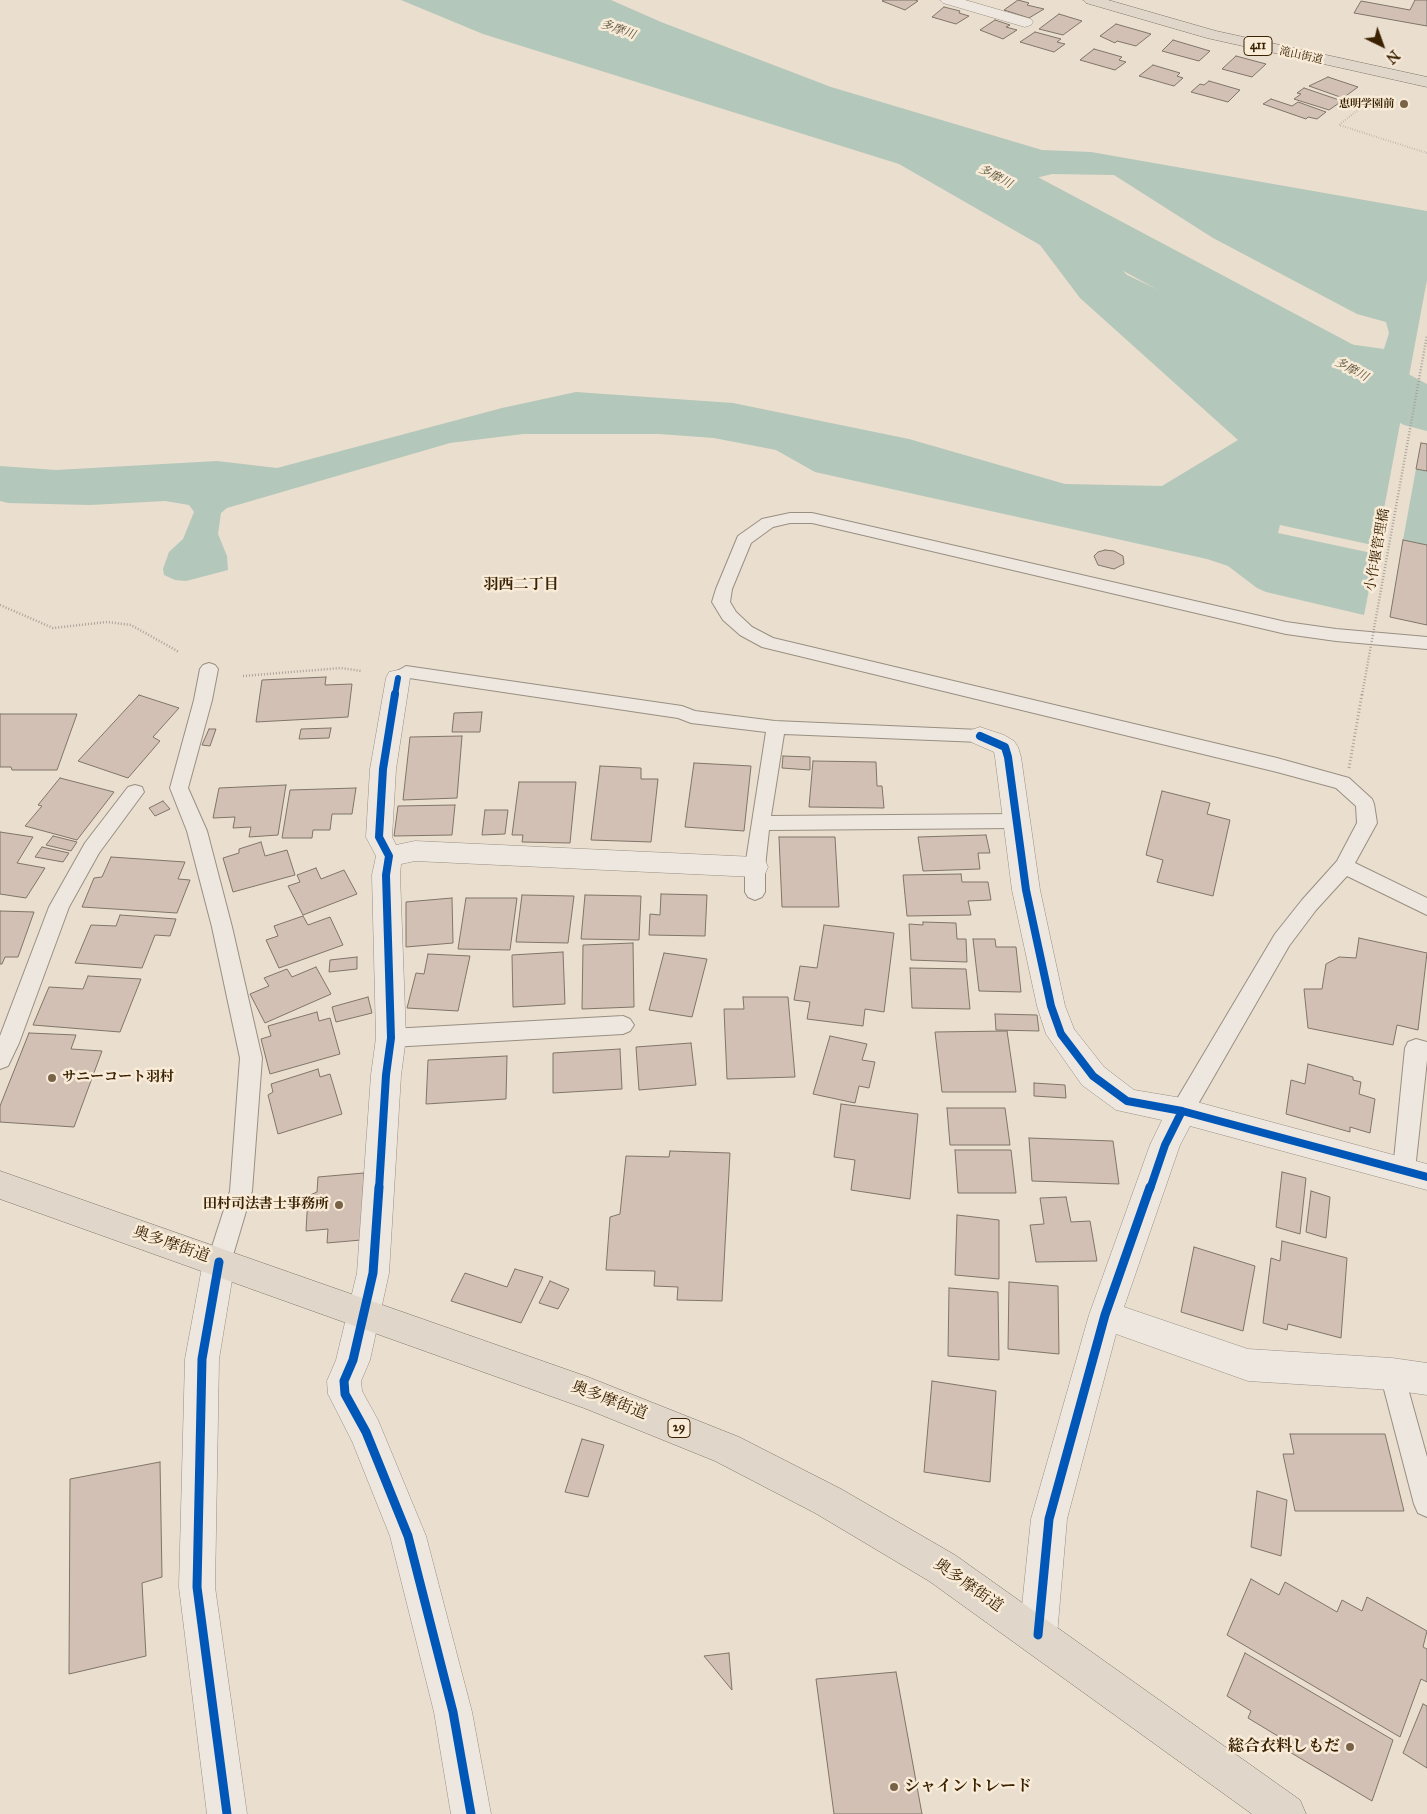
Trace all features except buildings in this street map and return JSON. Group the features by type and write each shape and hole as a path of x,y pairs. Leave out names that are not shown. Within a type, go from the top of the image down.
{"main road":[{"name":"滝山街道","path":"1091,0 1213,35 1427,82"},
{"name":"奥多摩街道","path":"0,1185 588,1392 727,1449 820,1496 883,1531 942,1568 1286,1814"}],"street":[{"path":"948,0 1025,22"},
{"path":"398,678 383,769 379,837 389,856 386,875 391,1038 386,1075 373,1273 354,1360 344,1381 345,1394 366,1432 408,1536 453,1712 471,1814"},
{"path":"980,736 1005,747 1026,890 1052,1006 1062,1034 1093,1076 1127,1101 1182,1111 1415,1173"},
{"path":"389,856 416,851 755,879"},
{"path":"1038,1635 1049,1519 1105,1316 1165,1145 1182,1111"},
{"path":"219,1262 202,1359 197,1587 227,1814"},
{"path":"1105,1316 1248,1365 1392,1374 1427,1379"}],"lane":[{"path":"1182,1111 1282,940 1309,905 1344,866 1367,823 1365,804 1342,783 1277,765 768,642 746,631 729,616 721,602 724,589 744,540 754,531 768,523 790,518 812,518 1286,628 1336,635 1427,643"},
{"path":"209,670 204,700 178,788 200,841 222,927 251,1058 241,1191 219,1262"},
{"path":"398,678 406,672 541,690 682,712 692,717 775,727 980,736"},
{"path":"755,879 760,823 775,727"},
{"path":"0,1060 59,907 92,848 135,792"},
{"path":"760,823 1016,821"},
{"path":"1344,866 1427,907"},
{"path":"391,1038 623,1025"},
{"path":"1415,1173 1416,1048 1427,1051"},
{"path":"1392,1374 1427,1504"}],"path":[{"path":"1393,75 1382,90 1339,125 1427,153"}],"water":[{"path":"401,0 611,0 661,22 831,87 1042,150 1091,152 1427,211 1427,280 1377,546 1280,525 1278,533 1376,554 1364,615 1266,592 1257,588 1228,566 1207,559 815,472 776,450 714,438 659,434 523,434 450,443 227,508 221,513 218,534 227,556 228,570 186,581 175,580 164,575 163,569 169,552 183,539 194,512 189,505 165,501 90,505 8,503 0,501 0,466 56,470 217,461 277,468 502,408 576,392 733,403 909,439 1065,484 1162,486 1238,440 1080,298 1040,245 899,164 483,34","holes":["1052,174 1114,175 1213,238 1357,314 1386,322 1389,333 1384,349 1241,329 1127,275 1032,179"]},
{"path":"1416,469 1427,471 1427,545 1403,540"}],"waterway":[{"name":"多摩川","path":"965,161 1427,411"}],"cycle path":[{"path":"398,678 383,769 379,837 389,856 386,875 391,1038 386,1075 373,1273 353,1360 344,1381 345,1394 366,1432 408,1536 453,1712 471,1814"},
{"path":"980,736 1005,747 1008,757 1026,890 1051,1006 1061,1034 1093,1076 1127,1101 1182,1111"},
{"path":"1038,1635 1049,1519 1105,1315 1165,1145 1182,1111 1427,1177"},
{"path":"219,1262 202,1359 197,1587 227,1814"}],"place":[{"name":"恵明学園前","path":"1404,104"},
{"name":"サニーコート羽村","path":"52,1078"},
{"name":"田村司法書士事務所","path":"339,1205"},
{"name":"総合衣料しもだ","path":"1350,1747"},
{"name":"シャイントレード","path":"894,1787"}],"district":[{"name":"羽西二丁目","path":"521,585"}]}
